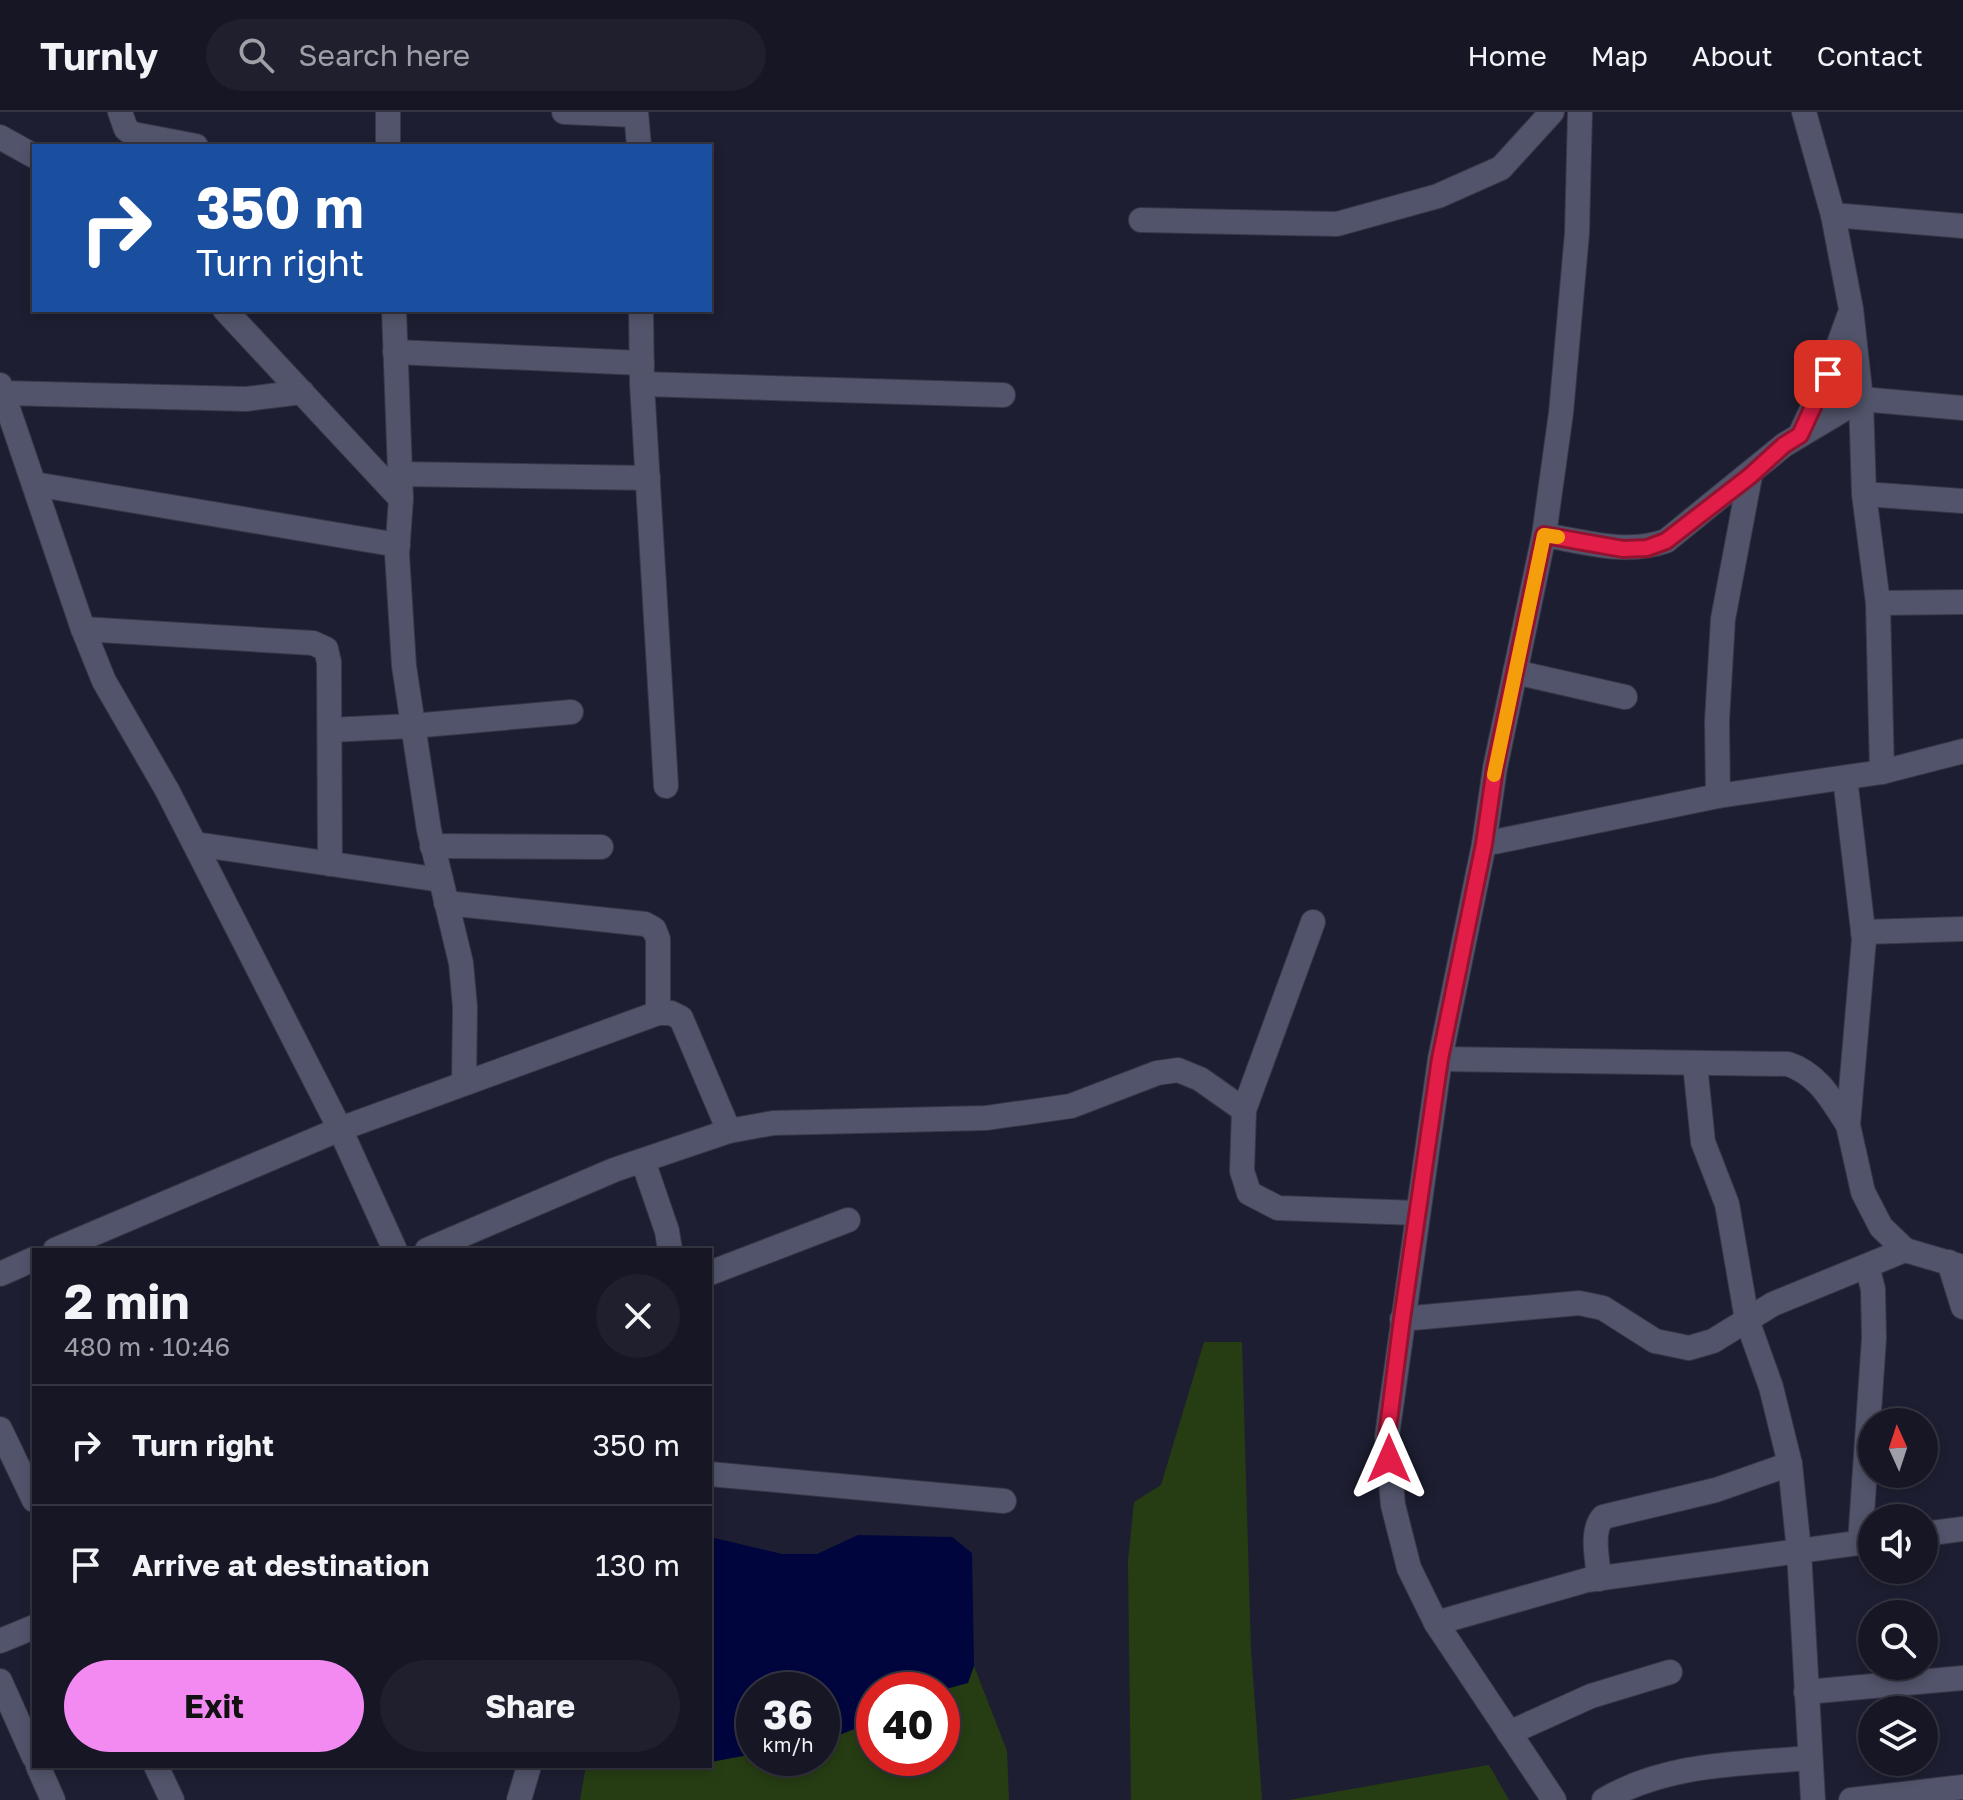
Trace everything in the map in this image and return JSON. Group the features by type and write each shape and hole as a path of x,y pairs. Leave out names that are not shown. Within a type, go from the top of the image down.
{"street":[{"path":"120,112 126,129 133,134 186,144"},
{"path":"388,112 388,144"},
{"path":"564,112 636,113 639,144"},
{"path":"1141,220 1337,224 1438,196 1501,168 1552,112"},
{"path":"1554,1800 1436,1623 1409,1568 1393,1505 1387,1436 1440,1059 1484,844 1495,768 1544,535 1561,413 1577,233 1580,112"},
{"path":"1804,112 1833,215 1851,309 1861,399 1864,494 1878,603 1882,772"},
{"path":"0,137 32,155"},
{"path":"1833,215 1963,226"},
{"path":"1800,435 1828,374 1851,309"},
{"path":"227,312 302,392 401,486 648,478"},
{"path":"394,312 401,486 398,545 404,666 432,846 461,963 465,1007 464,1083"},
{"path":"641,312 666,786"},
{"path":"395,352 642,374 1003,395"},
{"path":"302,392 246,399 1,389 7,431 34,484 104,681 195,844 340,1129 394,1248"},
{"path":"1544,535 1623,549 1647,548 1666,541 1750,476 1784,445 1861,399 1963,408"},
{"path":"1718,796 1717,721 1723,619 1750,476"},
{"path":"34,484 398,545"},
{"path":"1864,494 1963,501"},
{"path":"1878,603 1963,602"},
{"path":"83,629 313,643 326,649 329,662 330,864"},
{"path":"1515,672 1625,697"},
{"path":"330,730 571,712"},
{"path":"1484,844 1718,796 1882,772 1963,751"},
{"path":"1845,778 1863,932 1848,1125 1863,1192 1881,1227 1905,1250 1956,1264 1963,1307"},
{"path":"195,844 330,864 545,915 645,924 654,929 658,939 658,1013"},
{"path":"432,846 601,847"},
{"path":"1313,922 1244,1110 1242,1171 1249,1193 1278,1208 1418,1213"},
{"path":"1863,932 1963,929"},
{"path":"60,1248 340,1129 658,1013 671,1013 681,1018 729,1131"},
{"path":"1440,1059 1788,1064 1805,1070 1825,1090 1848,1125"},
{"path":"1695,1064 1703,1142 1727,1204 1747,1320 1771,1387 1790,1464 1799,1551 1813,1800"},
{"path":"432,1248 643,1161 729,1131 773,1123 986,1118 1071,1106 1157,1073 1178,1070 1200,1079 1244,1110"},
{"path":"643,1161 667,1231 670,1248"},
{"path":"712,1272 848,1220"},
{"path":"1402,1319 1579,1303 1603,1308 1655,1341 1689,1348 1713,1341 1773,1304 1905,1250"},
{"path":"0,1274 32,1260"},
{"path":"1867,1266 1873,1289 1874,1338 1867,1504"},
{"path":"0,1429 32,1496"},
{"path":"1599,1579 1596,1531 1603,1517 1716,1490 1790,1464"},
{"path":"712,1474 1004,1501"},
{"path":"1938,1532 1963,1529"},
{"path":"1436,1623 1599,1579 1858,1543"},
{"path":"0,1641 32,1628"},
{"path":"1509,1733 1591,1696 1670,1672"},
{"path":"1806,1692 1963,1678"},
{"path":"0,1681 32,1753"},
{"path":"1604,1800 1630,1785 1696,1768 1810,1758"},
{"path":"39,1768 53,1800"},
{"path":"157,1768 172,1800"},
{"path":"519,1800 528,1768"},
{"path":"1851,1800 1963,1787"}],"green space":[{"path":"1204,1342 1242,1342 1251,1650 1262,1800 1131,1800 1128,1561 1134,1502 1161,1485"},
{"path":"974,1666 1007,1751 1009,1800 580,1800 586,1768 712,1768 712,1762 736,1757 736,1776 840,1776 840,1735 856,1728 856,1776 960,1776 960,1685 967,1683"},
{"path":"1488,1765 1509,1800 1289,1800"}],"shaded area":[{"path":"858,1535 952,1537 972,1553 974,1666 968,1683 960,1685 960,1672 856,1672 856,1728 840,1735 840,1672 736,1672 736,1757 712,1762 712,1537 782,1554 817,1554"}],"slow traffic":[{"path":"1494,775 1544,535 1558,537"}],"route":[{"path":"1389,1459 1387,1436 1440,1059 1484,844 1495,768 1544,535 1623,549 1647,548 1666,541 1800,435 1828,374"}]}
